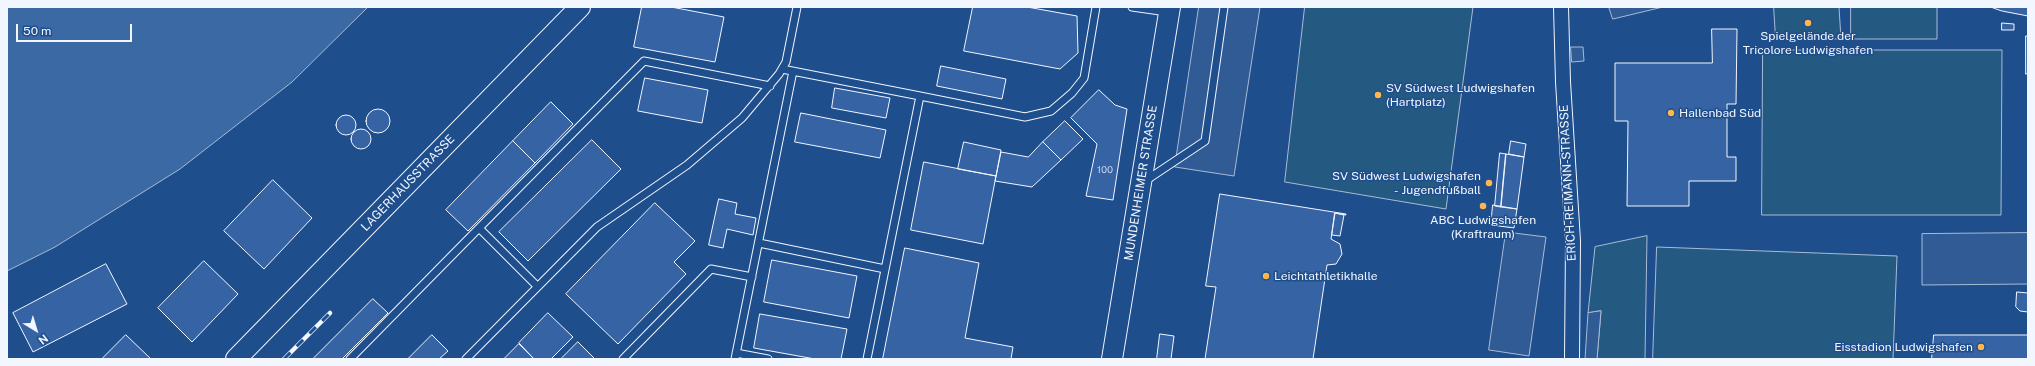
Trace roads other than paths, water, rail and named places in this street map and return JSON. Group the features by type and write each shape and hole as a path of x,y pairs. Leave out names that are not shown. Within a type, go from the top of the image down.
{"street":[{"name":"LAGERHAUSSTRASSE","path":"236,359 580,7"},
{"name":"ERICH-REIMANN-STRASSE","path":"1561,7 1563,82 1573,241 1572,359"},
{"name":"MUNDENHEIMER STRASSE","path":"1112,359 1170,10"}],"lane":[{"path":"466,359 597,227 687,165 742,118 770,86 786,62 798,7"},
{"path":"782,69 1025,118 1050,111 1072,93 1084,78 1096,7"},
{"path":"1132,7 1170,10"},
{"path":"1141,183 1205,141 1224,7"},
{"path":"350,359 644,61 770,86"},
{"path":"768,359 736,356 794,71"},
{"path":"867,359 920,96"},
{"path":"479,228 537,286"},
{"path":"758,243 885,268"},
{"path":"623,359 711,269 752,277"}],"railway":[{"path":"284,359 330,313"}],"place":[{"name":"Spielgelände der Tricolore Ludwigshafen","path":"1808,23"},
{"name":"SV Südwest Ludwigshafen (Hartplatz)","path":"1378,95"},
{"name":"Hallenbad Süd","path":"1671,113"},
{"name":"SV Südwest Ludwigshafen - Jugendfußball","path":"1489,183"},
{"name":"ABC Ludwigshafen (Kraftraum)","path":"1483,206"},
{"name":"Leichtathletikhalle","path":"1266,276"},
{"name":"Eisstadion Ludwigshafen","path":"1981,347"}]}
